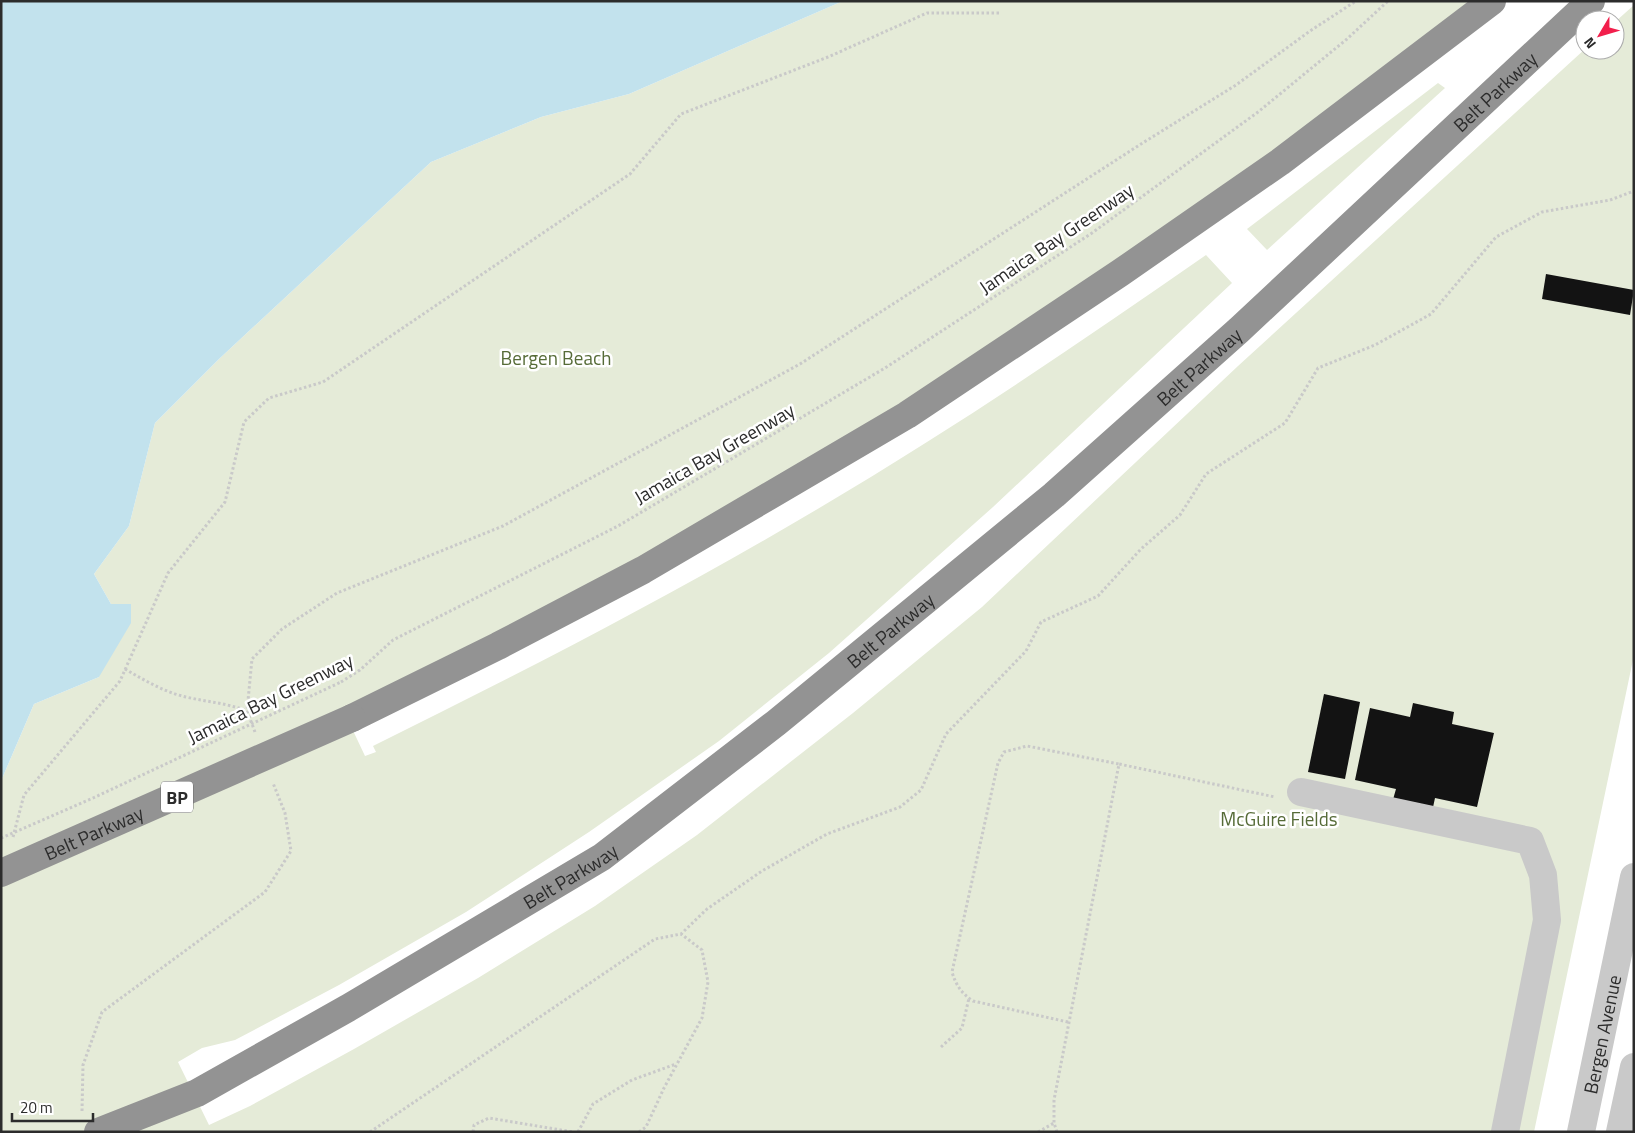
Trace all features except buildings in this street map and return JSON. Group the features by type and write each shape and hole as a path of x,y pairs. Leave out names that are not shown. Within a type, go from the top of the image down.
{"highway":[{"name":"Belt Parkway","path":"1,873 352,718 498,646 644,570 907,415 1120,273 1280,162 1492,1"},
{"name":"Belt Parkway","path":"91,1125 197,1093 348,1008 602,857 776,723 1069,482 1239,330 1591,1"}],"street":[{"path":"1301,792 1530,841 1544,875 1547,920 1505,1132"},
{"name":"Bergen Avenue","path":"1581,1132 1634,877"},
{"name":"Bergen Avenue","path":"1620,1132 1634,1067"}],"path":[{"path":"257,739 247,711 252,659 282,629 337,594 503,526 800,364 1141,144 1236,85 1310,30 1356,1"},
{"name":"Jamaica Bay Greenway","path":"1,838 93,798 341,682 360,670 393,640 618,526 886,368 1092,233 1258,112 1347,39 1388,1"},
{"path":"12,841 24,795 120,681 168,573 225,502 244,422 269,398 323,382 630,174 681,114 828,57 927,13 1000,13"},
{"path":"370,1132 655,939 682,934 707,909 762,871 827,834 900,807 921,790 946,734 1026,651 1041,622 1098,596 1141,549 1180,515 1206,474 1285,423 1318,368 1375,345 1432,314 1496,237 1542,212 1610,200 1634,191"},
{"path":"125,669 152,684 184,697 231,704 247,711"},
{"path":"1068,1022 973,1001 956,983 952,972 998,763 1004,752 1027,746 1291,801 1301,792"},
{"path":"1057,1132 1054,1123 1054,1100 1119,764"},
{"path":"91,1125 82,1111 83,1065 102,1012 265,892 291,851 285,814 271,776"},
{"path":"639,1132 646,1127 702,1018 708,982 702,950 682,934"},
{"path":"941,1047 962,1028 969,998"},
{"path":"578,1132 593,1104 632,1080 677,1064"},
{"path":"473,1132 474,1125 489,1118 573,1132"},
{"path":"1038,1132 1054,1123"}],"green space":[{"path":"843,1 1492,1 907,415 348,720 365,756 376,752 373,746 654,602 860,484 1033,373 1206,255 1232,283 993,507 829,653 719,741 589,832 466,912 339,985 235,1040 202,1048 178,1062 209,1125 250,1106 354,1049 478,978 595,906 697,835 853,713 982,607 1238,366 1575,58 1575,60 1625,60 1625,13 1634,5 1634,655 1534,1132 1,1132 1,781 34,704 99,677 111,604 94,574 129,526 155,423 219,359 431,162 541,117 629,94"},
{"path":"1438,83 1445,88 1267,250 1247,229"}],"water":[{"path":"1,1 843,1 629,94 541,117 431,162 219,359 155,423 129,526 94,574 111,604 131,604 131,623 99,677 34,704 1,781"}],"park label":[{"name":"Bergen Beach","path":"556,357"},
{"name":"McGuire Fields","path":"1279,818"}]}
